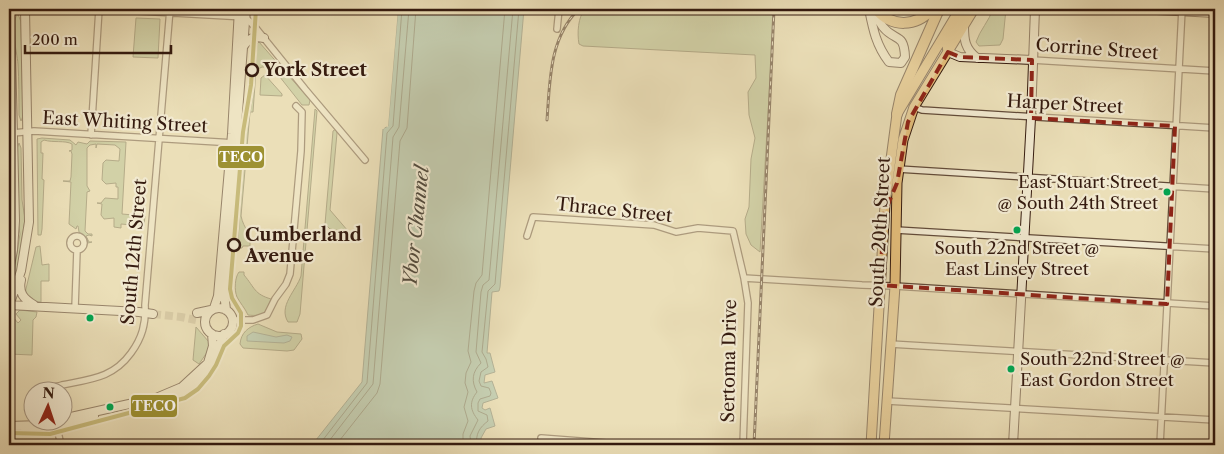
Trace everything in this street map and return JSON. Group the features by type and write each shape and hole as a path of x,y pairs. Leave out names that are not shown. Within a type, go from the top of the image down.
{"highway":[{"path":"875,9 888,19 902,23 917,20 932,9"},
{"path":"897,114 901,96 939,9"}],"main road":[{"path":"9,270 13,250 15,221 10,9"},
{"path":"25,9 29,222 21,271 9,305 149,313"},
{"path":"869,9 875,38 881,52 889,62 901,63 905,58 905,46 902,40 883,28 875,9"},
{"name":"South 20th Street","path":"871,445 884,214 889,162 897,114 960,9"},
{"path":"948,52 948,39 966,9"},
{"name":"South 20th Street","path":"884,445 895,286 897,183 903,140 914,107 974,9"},
{"path":"1013,445 1035,9"},
{"path":"1137,9 1182,10 1215,14"},
{"path":"205,325 206,316 213,309 218,296 243,47 242,13"},
{"path":"226,310 223,308 213,309 197,317 212,334 220,336 230,330 232,320 226,310 224,292 242,13"},
{"path":"964,26 965,44 977,58"},
{"path":"243,47 250,38 264,38"},
{"name":"Corrine Street","path":"948,52 960,57 1032,60"},
{"path":"884,214 888,212 891,206 892,190 897,183"},
{"path":"21,271 20,286 22,295 37,306"},
{"path":"72,420 160,397 184,386 208,363 213,346 212,334"},
{"path":"160,397 166,398 179,395 195,386 211,367 224,334"},
{"path":"72,416 103,411"},
{"path":"72,419 85,413"},
{"path":"9,426 22,426"}],"street":[{"path":"91,135 100,9 242,13 365,160"},
{"path":"556,29 559,9"},
{"path":"1160,445 1182,10"},
{"name":"South 12th Street","path":"72,384 104,375 118,368 130,356 139,341 149,313 159,139 169,11"},
{"name":"Corrine Street","path":"1032,60 1215,71"},
{"path":"232,320 253,320 267,315 274,299 289,279 301,151 302,112 296,106"},
{"name":"Harper Street","path":"914,107 922,110 1031,118 1215,128"},
{"name":"East Whiting Street","path":"12,133 27,131 234,143"},
{"path":"898,170 1215,189"},
{"name":"Thrace Street","path":"526,236 533,217 654,225 676,232 698,228 733,232 744,278"},
{"path":"896,230 1215,249"},
{"path":"75,308 77,250"},
{"path":"744,278 1215,306"},
{"name":"Sertoma Drive","path":"743,445 748,315 744,278"},
{"path":"890,344 1215,363"},
{"path":"887,401 1215,420"},
{"path":"58,432 61,445"},
{"path":"541,438 632,445"}],"highlighted area":[{"path":"948,52 960,57 1032,60 1031,118 1175,126 1167,304 880,285 884,214 897,183 908,122"}],"shaded area":[{"path":"585,9 774,9 760,252 751,245 746,234 745,219 749,207 751,159 755,138 749,115 748,92 756,78 755,55 583,46 579,44 578,30 579,21"},
{"path":"993,9 1006,9 1003,39 1000,45 979,46 976,42"},
{"path":"18,14 21,22 23,116 21,121 19,115 18,64 14,37 15,18"},
{"path":"136,18 160,19 158,58 133,57"},
{"path":"259,42 310,100 309,105 302,105 272,67 267,64 265,67 256,70 253,112 250,112 254,90 257,44"},
{"path":"265,75 282,96 260,95 261,78"},
{"path":"315,109 317,111 300,314 297,322 288,322 285,316 286,304 301,276"},
{"path":"250,112 241,216 249,237 250,246 239,248 238,239 246,134"},
{"path":"336,129 330,210 347,232 330,229 325,224 333,131"},
{"path":"37,139 70,140 76,145 78,142 87,144 90,141 126,142 122,214 145,216 144,226 121,224 121,228 114,227 114,218 104,219 101,215 102,204 97,203 101,203 105,198 118,199 116,183 106,184 102,180 103,163 106,160 119,161 120,149 115,145 97,144 96,148 96,144 90,145 87,148 87,186 90,191 87,192 85,231 88,234 92,234 92,236 86,236 87,238 79,232 78,226 76,229 69,224 71,182 63,181 70,181 71,177 72,154 69,151 72,150 72,144 44,140 41,142 41,153 43,153 42,179 44,180 42,229 41,235 38,235"},
{"path":"19,143 21,148 22,200 25,219 17,271 11,290 20,234 18,221 17,149"},
{"path":"40,246 42,265 49,264 49,281 41,281 41,302 33,301 25,293 36,247"},
{"path":"239,272 244,272 244,275 258,293 271,299 264,313 248,315 237,297 235,284"},
{"path":"20,310 37,312 33,320 32,355 9,354 9,323 13,317 18,323 21,320 16,314"},
{"path":"258,324 277,332 301,334 302,339 294,350 243,348 240,344 243,334"},
{"path":"196,327 209,342 208,351 199,364 193,360"}],"water":[{"name":"Ybor Channel","path":"398,9 524,9 500,287 499,291 492,292 487,353 490,353 495,372 485,375 484,383 492,381 498,398 483,403 482,408 485,410 490,408 495,426 486,429 481,438 482,445 312,445 362,382 383,129 388,126"},
{"path":"253,332 276,337 287,335 292,337 290,341 284,343 247,341 247,336"}],"pier":[{"path":"395,9 398,9 388,127 385,126 384,129 380,128 386,124"}],"tunnel":[{"path":"153,314 196,320"}],"railway":[{"path":"547,120 551,75 556,47 569,20 579,9"},
{"path":"754,445 774,9"}],"transit line":[{"name":"TECO","path":"9,433 50,434 185,398 198,389 209,376 224,346 238,333 241,326 241,313 232,298 230,289 243,132 251,85 256,9"}],"place":[{"name":"York Street","path":"252,70"},
{"name":"East Stuart Street @ South 24th Street","path":"1167,192"},
{"name":"South 22nd Street @ East Linsey Street","path":"1017,230"},
{"name":"Cumberland Avenue","path":"234,245"},
{"name":"South 22nd Street @ East Gordon Street","path":"1011,369"}]}
